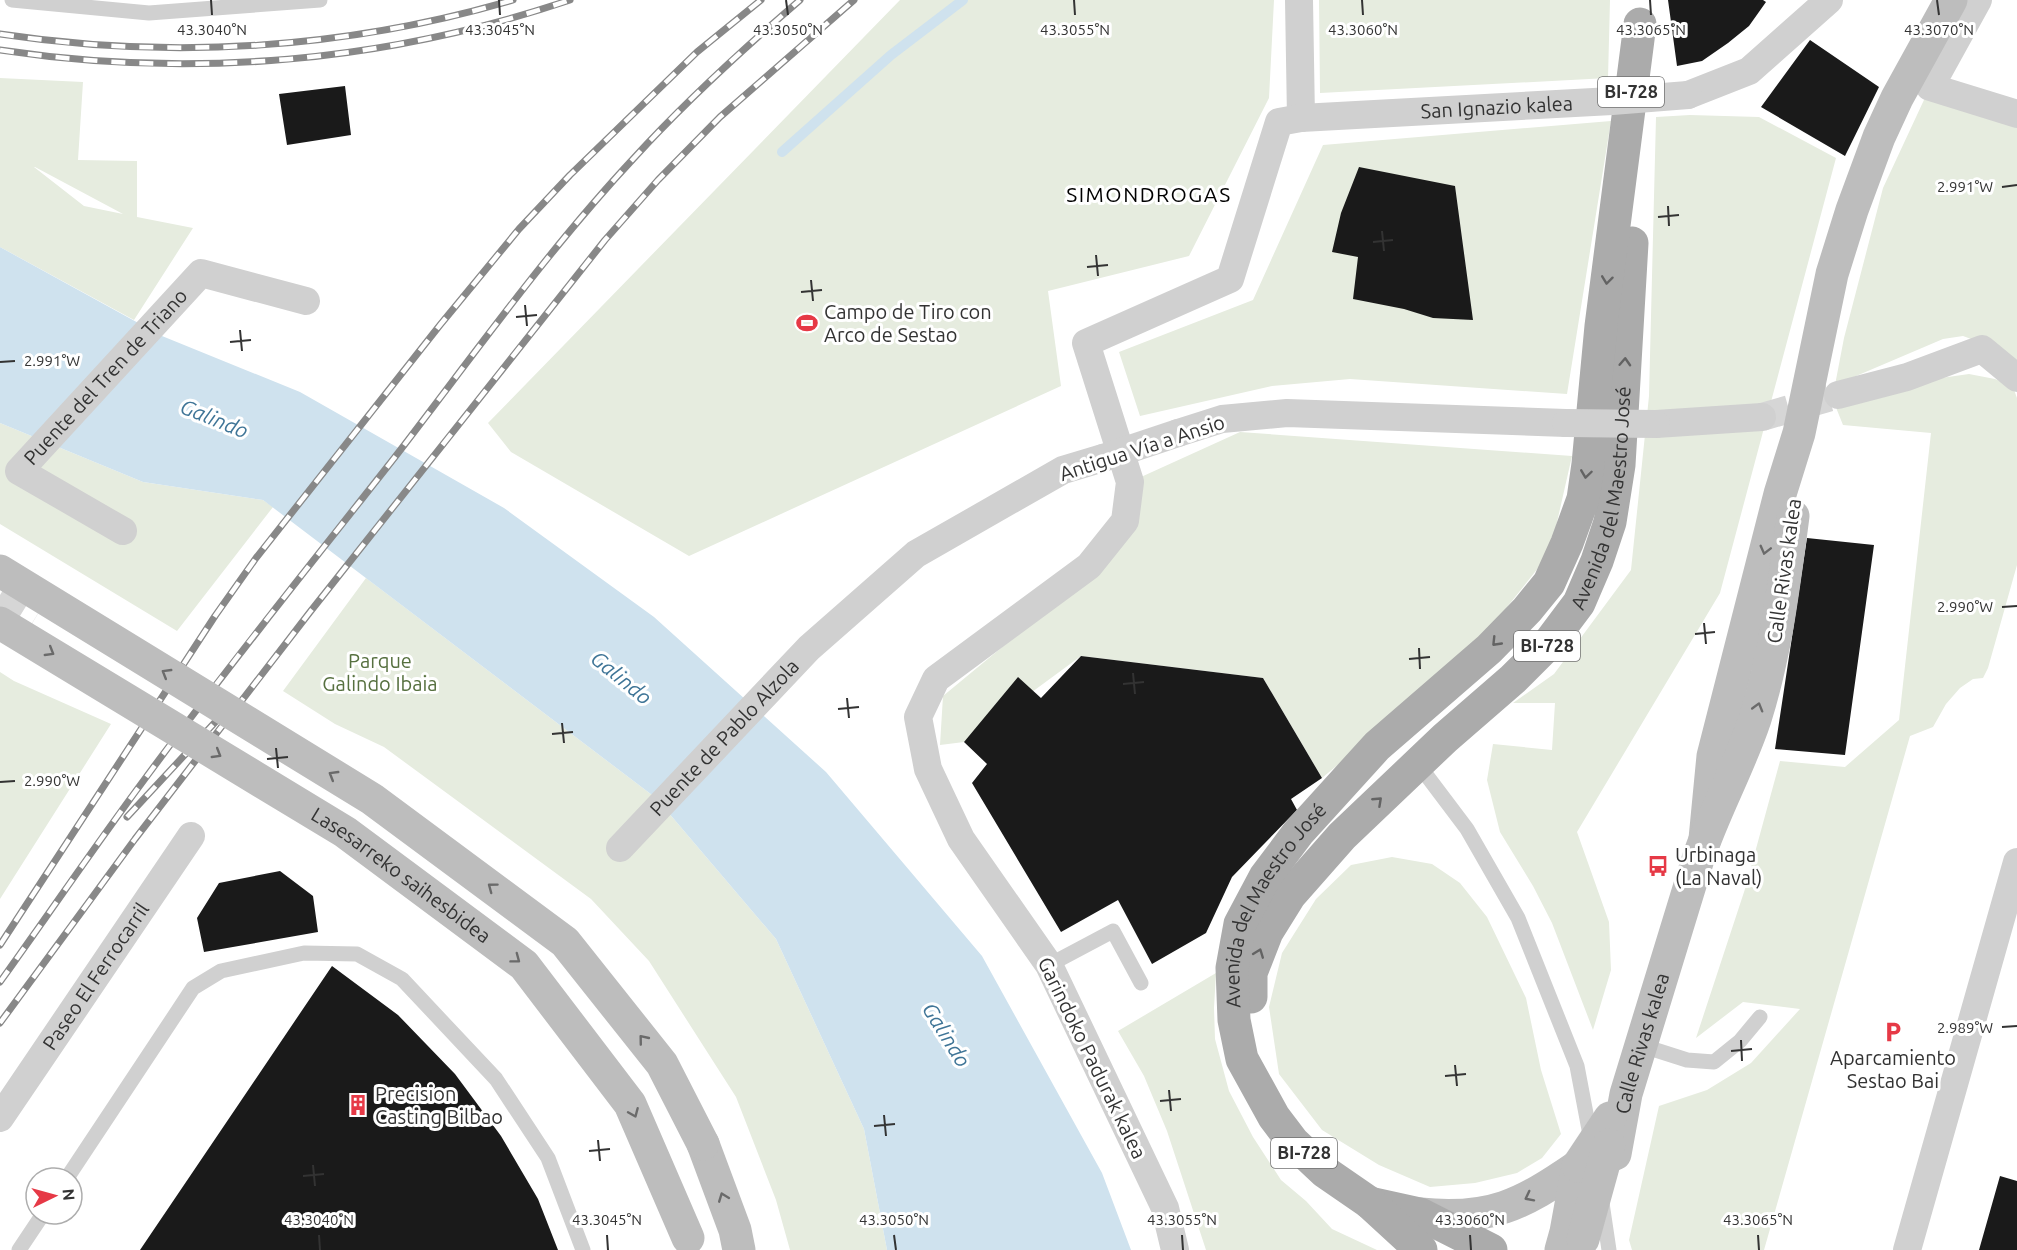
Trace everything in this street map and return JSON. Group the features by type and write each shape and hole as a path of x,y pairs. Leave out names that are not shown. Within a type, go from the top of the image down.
{"main road":[{"name":"Calle Rivas kalea","path":"1585,1248 1640,1045 1705,840 1713,756 1780,494 1799,433 1833,274 1852,210 1879,137 1897,98 1951,0"},
{"name":"BI-728","path":"1629,159 1640,12"},
{"name":"Avenida del Maestro José","path":"1258,1085 1250,1031 1251,973 1267,932 1290,895 1342,836 1549,643 1579,603 1597,561 1610,522 1619,465 1629,159"},
{"name":"Avenida del Maestro José","path":"1258,1085 1242,1059 1234,1020 1233,968 1240,924 1265,877 1298,833 1377,746 1489,650 1527,610 1549,583 1567,543 1583,499 1601,326 1629,159"},
{"path":"0,571 372,799 565,942 662,1064 703,1144 735,1230 739,1250"},
{"name":"Lasesarreko saihesbidea","path":"0,623 345,832 524,965 630,1104 688,1244"},
{"name":"BI-728","path":"1258,1085 1274,1117 1293,1142 1334,1180 1370,1203 1421,1250"},
{"path":"1420,1214 1451,1217 1513,1206 1541,1191 1578,1166 1615,1131"},
{"path":"1578,1166 1566,1232 1585,1248"},
{"name":"BI-728","path":"1370,1203 1420,1214 1491,1250"}],"street":[{"path":"1290,120 1299,0"},
{"name":"San Ignazio kalea","path":"1290,120 1689,95 1749,71 1829,0"},
{"path":"1978,0 1930,87 2017,114"},
{"name":"Garindoko Padurak kalea","path":"1175,1250 1165,1208 1049,965 961,838 928,769 918,717 936,679 1089,566 1125,521 1130,482 1086,343 1230,279 1290,120"},
{"name":"Puente del Tren de Triano","path":"123,531 19,471 201,273 306,301"},
{"path":"1838,395 1907,377 1982,349 2017,378"},
{"name":"Antigua Vía a Ansio","path":"809,648 916,554 1064,470 1222,419 1287,413 1656,424 1762,417"},
{"name":"Puente de Pablo Alzola","path":"620,848 809,648"},
{"name":"Paseo El Ferrocarril","path":"0,1118 191,836"},
{"path":"1907,1250 2017,862"}],"lane":[{"path":"12,0 149,13 321,0"},
{"path":"1418,764 1467,829 1518,918 1577,1066 1595,1160 1585,1248"},
{"path":"1049,965 1113,931 1141,983"},
{"path":"75,1166 193,988 221,971 304,953 357,954 402,979 496,1079 548,1158 583,1250"},
{"path":"1640,1045 1687,1060 1714,1062 1740,1041 1760,1017"},
{"path":"19,1250 35,1226"}],"green space":[{"path":"900,0 1274,0 1269,98 1189,256 1048,291 1061,386 689,556 511,452 488,423"},
{"path":"1319,0 1610,0 1608,78 1320,93"},
{"path":"0,78 83,82 78,160 137,161 137,217 193,228 134,320 0,247","holes":["35,167 123,214 84,206"]},
{"path":"1930,87 2017,114 2017,362 2001,350 1963,336 1943,339 1835,385 1844,338 1883,188"},
{"path":"1690,115 1759,117 1836,158 1720,593 1577,832 1609,922 1611,970 1593,1030 1552,923 1533,886 1500,832 1487,780 1493,744 1552,750 1555,703 1513,703 1554,674 1631,570 1649,396 1656,117"},
{"path":"1611,121 1567,394 1350,379 1272,386 1140,416 1119,352 1253,300 1323,145"},
{"path":"1969,374 1995,379 2013,387 2017,398 2017,565 1988,668 1983,678 1973,679 1960,688 1946,704 1933,727 1910,736 1764,1250 1632,1250 1629,1240 1659,1106 1707,1090 1751,1063 1800,1009 1743,1002 1696,1038 1745,889 1780,761 1845,767 1899,720 1931,433 1843,425 1835,405 1934,379"},
{"path":"0,423 143,482 263,500 273,507 177,631 0,524"},
{"path":"1240,432 1572,456 1550,553 1469,655 1322,778 1263,678 1081,656 964,742 940,745 943,696 1116,553 1130,482"},
{"name":"Parque Galindo Ibaia","path":"366,578 656,798 776,939 864,1129 887,1250 790,1250 776,1200 736,1097 649,961 591,899 384,747 335,724 283,691"},
{"path":"0,672 14,681 111,724 0,899"},
{"path":"1392,857 1432,864 1460,883 1487,917 1526,998 1541,1070 1561,1134 1542,1158 1517,1173 1475,1183 1430,1187 1379,1165 1322,1130 1279,1074 1269,1007 1282,953 1316,899 1351,865"},
{"path":"1216,973 1215,1039 1229,1091 1253,1137 1281,1180 1306,1201 1332,1229 1377,1250 1206,1250 1167,1131 1144,1076 1118,1031"}],"water":[{"name":"Galindo","path":"0,247 162,336 300,392 504,508 654,617 826,772 982,956 1102,1173 1131,1250 887,1250 864,1129 776,939 656,798 263,500 143,482 0,423"}],"building":[{"path":"1668,0 1763,0 1766,2 1749,26 1728,43 1702,61 1677,66"},
{"path":"1810,40 1879,87 1845,156 1761,107"},
{"path":"345,86 351,135 287,145 279,94"},
{"path":"1359,167 1455,186 1473,320 1433,318 1404,309 1353,299 1358,257 1332,252 1341,213"},
{"path":"1807,538 1874,545 1845,755 1775,749"},
{"path":"1081,656 1263,678 1322,778 1291,799 1297,810 1232,877 1206,933 1152,964 1118,900 1061,932 972,783 987,764 964,742 1018,677 1041,698"},
{"path":"280,871 313,896 318,932 204,952 197,918 219,883"},
{"name":"Precision Casting Bilbao","path":"332,966 398,1015 455,1074 501,1136 538,1199 558,1250 140,1250"},
{"path":"2000,1176 2017,1181 2017,1250 1979,1250"}],"waterway":[{"path":"782,152 891,55 963,0"}],"tunnel":[{"path":"1762,417 1838,395"},
{"path":"0,595 36,617"}],"railway":[{"path":"0,34 129,47 194,48 258,45 387,30 450,17 513,0"},
{"path":"0,50 72,59 144,63 216,63 288,59 359,51 430,38 501,21 570,0"},
{"path":"0,945 215,616 256,558 440,325 519,229 570,175 697,52 761,0"},
{"path":"0,982 175,739 511,304 571,230 602,193 674,116 800,0"},
{"path":"0,1023 135,839 310,612 605,240 658,180 720,117 854,0"},
{"path":"127,817 219,718"}],"place":[{"name":"Campo de Tiro con Arco de Sestao","path":"807,323"},
{"name":"Urbinaga (La Naval)","path":"1658,866"},
{"name":"Aparcamiento Sestao Bai","path":"1893,1032"},
{"name":"Precision Casting Bilbao","path":"358,1105"}],"district":[{"name":"SIMONDROGAS","path":"1149,195"}]}
